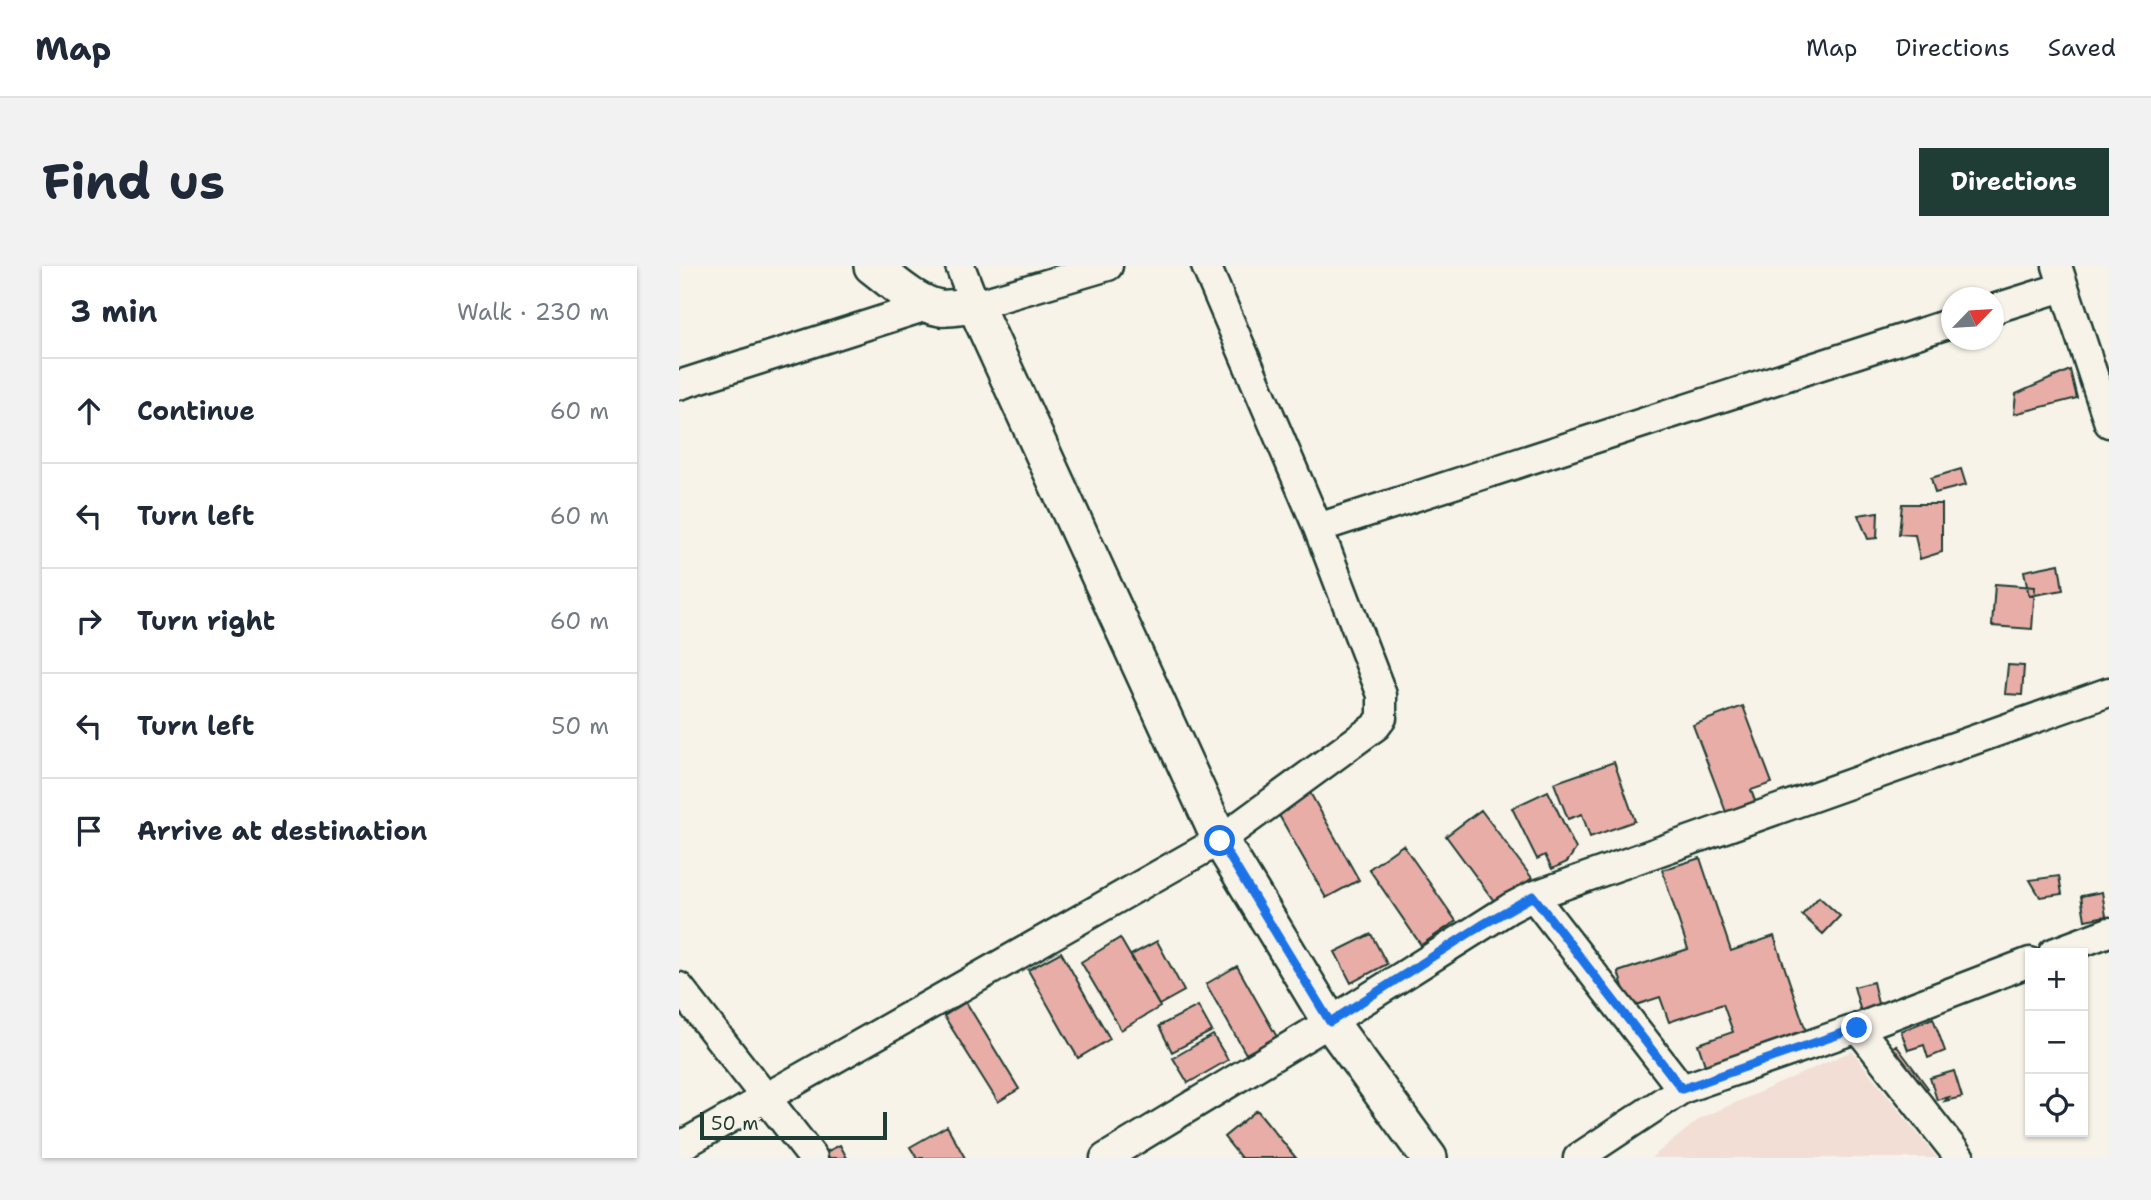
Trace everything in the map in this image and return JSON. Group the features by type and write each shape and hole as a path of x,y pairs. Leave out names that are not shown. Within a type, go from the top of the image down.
{"street":[{"path":"872,266 918,299 941,308 975,305 1108,266"},
{"path":"960,266 975,305 1220,841 1330,1022 1429,1158"},
{"path":"679,1147 1220,841 1376,726 1382,718 1383,695 1318,528 1206,266"},
{"path":"2004,304 2060,276 2109,423"},
{"path":"679,385 930,305"},
{"path":"1318,528 1941,326"},
{"path":"1105,1158 1533,896 2109,691"},
{"path":"1533,896 1682,1089"},
{"path":"2066,948 2109,932"},
{"path":"1578,1158 1682,1089 1857,1028 2025,964"},
{"path":"679,986 813,1158"},
{"path":"1857,1028 1960,1158"}],"shaded area":[{"path":"1852,1051 1937,1158 1651,1158 1701,1118"}],"building":[{"path":"2070,370 2077,398 2014,414 2016,394"},
{"path":"1961,469 1966,485 1935,493 1931,478"},
{"path":"1902,504 1942,504 1942,552 1920,559 1915,535 1899,534"},
{"path":"1878,512 1877,538 1868,539 1858,515"},
{"path":"2059,564 2063,590 2029,596 2024,571"},
{"path":"1995,584 2035,587 2032,629 1992,626"},
{"path":"2008,665 2024,666 2022,695 2005,694"},
{"path":"1743,706 1772,783 1751,790 1755,801 1726,812 1693,725"},
{"path":"1614,762 1635,821 1590,837 1582,814 1568,819 1554,783"},
{"path":"1308,789 1359,880 1326,898 1275,808"},
{"path":"1548,791 1576,849 1567,862 1552,869 1545,855 1537,859 1512,808"},
{"path":"1481,810 1532,878 1497,905 1446,836"},
{"path":"1403,845 1456,921 1421,945 1369,869"},
{"path":"1700,858 1731,951 1774,936 1808,1037 1707,1071 1698,1044 1733,1032 1723,1004 1669,1022 1660,997 1630,1007 1618,972 1688,949 1662,870"},
{"path":"2059,876 2062,894 2040,897 2030,880"},
{"path":"2102,892 2106,916 2085,920 2081,896"},
{"path":"1819,897 1840,916 1823,934 1802,915"},
{"path":"1371,934 1387,964 1351,983 1335,952"},
{"path":"1120,938 1160,1007 1121,1030 1081,962"},
{"path":"1157,941 1184,991 1159,1005 1131,955"},
{"path":"1061,952 1110,1039 1078,1058 1028,970"},
{"path":"1237,966 1277,1037 1246,1054 1206,984"},
{"path":"1873,982 1879,1008 1861,1012 1854,987"},
{"path":"966,1002 1019,1089 998,1102 944,1016"},
{"path":"1198,1006 1212,1031 1172,1052 1159,1026"},
{"path":"1933,1018 1945,1051 1928,1058 1924,1045 1908,1050 1901,1031"},
{"path":"1213,1035 1228,1060 1188,1083 1173,1058"},
{"path":"1896,1045 1928,1088 1917,1097 1885,1054"},
{"path":"1954,1071 1962,1097 1937,1100 1930,1078"},
{"path":"1257,1110 1296,1158 1241,1158 1224,1137"},
{"path":"947,1126 965,1158 917,1158 910,1147"},
{"path":"840,1145 847,1158 829,1158 826,1152"}],"route":[{"path":"1220,841 1330,1022 1482,925 1533,896 1682,1089 1857,1028"}]}
